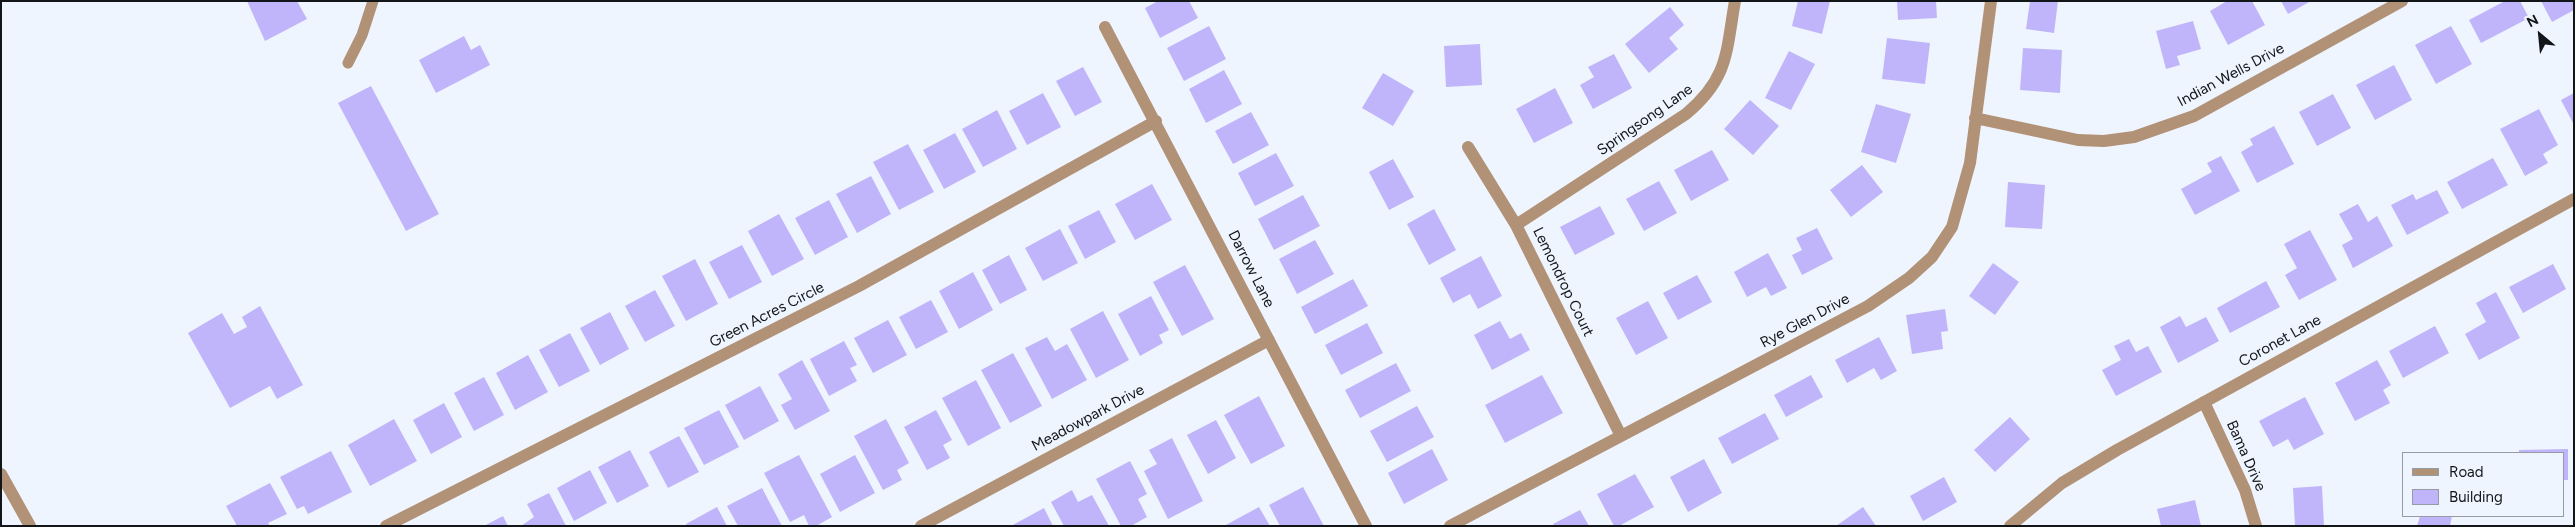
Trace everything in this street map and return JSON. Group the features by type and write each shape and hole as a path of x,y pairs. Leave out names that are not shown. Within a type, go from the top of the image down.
{"street":[{"name":"Springsong Lane","path":"1516,225 1686,114 1706,97 1723,70 1734,1"},
{"name":"Rye Glen Drive","path":"1450,526 1868,306 1909,278 1932,257 1952,227 1970,163 1991,1"},
{"name":"Indian Wells Drive","path":"1975,118 2078,140 2104,141 2134,137 2194,116 2402,1"},
{"name":"Darrow Lane","path":"1105,27 1366,526"},
{"name":"Green Acres Circle","path":"386,526 859,286 1156,122"},
{"name":"Lemondrop Court","path":"1468,148 1516,225 1621,436"},
{"name":"Coronet Lane","path":"2010,526 2062,483 2204,402 2574,199"},
{"name":"Meadowpark Drive","path":"922,526 1269,340"},
{"name":"Bama Drive","path":"2204,402 2245,490 2256,526"},
{"path":"1,474 30,526"}],"lane":[{"path":"348,63 362,35 373,1"}],"building":[{"path":"247,1 297,1 307,19 265,41"},
{"path":"1158,1 1189,1 1198,18 1160,38 1145,8"},
{"path":"1798,1 1830,1 1822,34 1792,26"},
{"path":"1897,1 1936,1 1937,18 1898,20"},
{"path":"2030,1 2058,1 2054,33 2026,29"},
{"path":"2227,1 2252,1 2265,25 2228,45 2210,11"},
{"path":"2281,1 2311,1 2288,14"},
{"path":"2505,1 2520,1 2529,18 2481,43 2469,20"},
{"path":"2541,1 2574,1 2574,10 2552,22"},
{"path":"1670,7 1684,25 1669,38 1678,49 1649,73 1625,44"},
{"path":"2193,21 2201,49 2177,56 2180,65 2166,69 2156,31"},
{"path":"1209,26 1226,59 1184,81 1167,48"},
{"path":"2451,26 2472,64 2436,84 2415,45"},
{"path":"464,36 471,50 480,45 490,65 436,93 419,60"},
{"path":"1887,38 1930,43 1925,84 1882,79"},
{"path":"1480,44 1482,85 1446,87 1444,46"},
{"path":"2023,48 2062,50 2060,93 2020,90"},
{"path":"1789,51 1815,64 1791,110 1765,98"},
{"path":"1614,54 1632,88 1593,109 1580,85 1594,77 1588,67"},
{"path":"2394,65 2412,100 2375,120 2356,85"},
{"path":"1083,67 1102,102 1075,116 1056,81"},
{"path":"1224,70 1242,104 1206,123 1189,89"},
{"path":"1383,73 1414,91 1393,126 1362,108"},
{"path":"371,86 439,214 406,231 338,103"},
{"path":"1555,88 1573,123 1534,143 1516,109"},
{"path":"1043,93 1061,127 1027,145 1009,111"},
{"path":"2574,93 2574,125 2561,100"},
{"path":"2333,94 2351,128 2317,146 2299,112"},
{"path":"1750,100 1779,126 1753,155 1724,129"},
{"path":"1876,104 1911,114 1896,163 1861,152"},
{"path":"2539,109 2558,145 2543,154 2548,163 2525,176 2500,129"},
{"path":"997,110 1017,149 983,167 962,129"},
{"path":"1251,112 1269,145 1233,164 1215,131"},
{"path":"2274,126 2294,164 2257,183 2241,152 2253,145 2250,139"},
{"path":"955,133 976,172 944,189 923,150"},
{"path":"908,144 934,192 899,210 873,162"},
{"path":"1712,150 1729,180 1691,201 1674,170"},
{"path":"1276,153 1294,186 1255,206 1238,173"},
{"path":"2221,156 2240,191 2195,215 2181,189 2212,172 2207,163"},
{"path":"2493,158 2508,185 2462,209 2447,182"},
{"path":"1393,159 1414,197 1389,210 1369,172"},
{"path":"1862,165 1883,192 1851,217 1830,190"},
{"path":"871,176 891,214 857,233 836,194"},
{"path":"1659,181 1677,213 1644,231 1626,199"},
{"path":"2008,182 2045,185 2042,229 2005,227"},
{"path":"1152,184 1172,220 1135,240 1115,204"},
{"path":"2437,190 2449,213 2407,235 2391,205 2413,194 2416,200"},
{"path":"1303,195 1320,226 1274,250 1258,219"},
{"path":"829,200 848,237 815,255 795,218"},
{"path":"2358,204 2368,222 2377,216 2393,246 2353,268 2342,245 2353,239 2339,214"},
{"path":"1600,206 1615,234 1575,255 1560,227"},
{"path":"1434,209 1456,250 1429,265 1407,224"},
{"path":"1099,210 1116,242 1085,259 1068,226"},
{"path":"779,214 804,259 772,276 748,231"},
{"path":"1817,228 1833,259 1802,275 1792,255 1802,250 1796,238"},
{"path":"1060,229 1078,263 1043,281 1025,248"},
{"path":"2310,230 2337,280 2299,300 2285,275 2297,268 2284,244"},
{"path":"1315,240 1334,274 1297,294 1279,259"},
{"path":"742,245 762,282 729,299 709,262"},
{"path":"1768,253 1787,288 1771,296 1766,287 1747,297 1734,272"},
{"path":"1009,255 1027,290 1000,304 982,270"},
{"path":"1481,256 1502,296 1478,309 1470,294 1453,303 1440,278"},
{"path":"695,259 718,304 686,321 662,276"},
{"path":"1993,263 2019,282 1995,315 1969,296"},
{"path":"2553,264 2566,289 2523,313 2509,287"},
{"path":"1185,265 1214,319 1182,336 1153,282"},
{"path":"973,272 993,310 959,329 939,291"},
{"path":"1697,275 1712,302 1678,320 1663,293"},
{"path":"1353,279 1368,306 1315,334 1301,307"},
{"path":"2266,281 2280,307 2230,333 2217,308"},
{"path":"655,290 675,326 645,342 625,306"},
{"path":"2496,292 2520,338 2479,360 2465,334 2486,322 2476,303"},
{"path":"1151,296 1169,330 1159,335 1163,343 1140,356 1118,314"},
{"path":"931,300 948,332 916,349 899,317"},
{"path":"1648,301 1668,338 1636,355 1616,318"},
{"path":"260,306 303,385 277,399 270,386 230,408 188,333 222,313 234,334 247,327 242,317"},
{"path":"1945,309 1948,331 1941,332 1943,349 1912,354 1906,315"},
{"path":"1103,311 1129,360 1096,378 1070,329"},
{"path":"610,312 629,349 600,365 580,328"},
{"path":"2180,316 2186,327 2206,317 2219,341 2178,363 2160,327"},
{"path":"888,320 907,355 873,373 854,338"},
{"path":"1500,321 1510,339 1521,333 1530,350 1492,370 1474,335"},
{"path":"1367,323 1383,353 1341,375 1325,345"},
{"path":"2435,326 2449,353 2403,378 2389,351"},
{"path":"570,333 590,371 559,387 539,350"},
{"path":"1047,337 1055,351 1067,344 1087,380 1052,399 1025,348"},
{"path":"1879,337 1897,371 1881,380 1874,368 1847,383 1835,360"},
{"path":"2129,339 2136,352 2148,346 2162,372 2116,396 2102,370 2121,360 2114,346"},
{"path":"844,341 857,365 850,368 857,381 829,396 810,359"},
{"path":"1013,353 1042,406 1010,423 981,370"},
{"path":"528,355 548,392 515,410 496,373"},
{"path":"802,360 830,411 795,430 781,405 792,399 778,374"},
{"path":"2377,360 2391,385 2383,390 2390,403 2355,421 2335,383"},
{"path":"1396,363 1411,391 1360,418 1345,390"},
{"path":"1542,375 1563,413 1505,443 1485,405"},
{"path":"1811,375 1823,397 1786,417 1774,395"},
{"path":"484,377 504,415 474,431 454,393"},
{"path":"976,380 1001,428 968,446 942,398"},
{"path":"760,386 779,421 744,440 725,405"},
{"path":"1259,396 1285,446 1251,464 1224,415"},
{"path":"2305,397 2324,434 2294,450 2288,439 2273,447 2259,421"},
{"path":"444,403 462,437 431,454 413,420"},
{"path":"1417,406 1434,437 1387,462 1370,431"},
{"path":"719,410 739,447 704,465 684,428"},
{"path":"936,410 952,440 943,445 950,458 927,470 904,427"},
{"path":"1765,413 1779,439 1732,464 1718,438"},
{"path":"2010,417 2030,439 1995,472 1974,450"},
{"path":"394,419 417,461 370,486 348,445"},
{"path":"886,419 909,463 897,470 902,480 883,490 854,436"},
{"path":"1216,420 1236,458 1208,474 1187,435"},
{"path":"679,436 699,472 668,488 649,452"},
{"path":"1172,438 1203,501 1168,519 1144,471 1157,464 1149,450"},
{"path":"1432,449 1448,480 1404,504 1388,473"},
{"path":"2568,449 2568,480 2565,480 2565,452 2519,452 2519,450"},
{"path":"630,450 649,486 617,503 598,467"},
{"path":"331,451 352,492 308,514 304,506 297,509 280,477"},
{"path":"799,455 832,517 816,526 809,526 804,515 790,522 764,473"},
{"path":"855,455 875,493 840,512 820,474"},
{"path":"1704,459 1722,493 1688,512 1670,477"},
{"path":"1130,461 1147,494 1138,499 1147,517 1131,526 1121,526 1096,479"},
{"path":"590,470 607,503 574,521 557,488"},
{"path":"1635,474 1654,507 1619,526 1614,526 1597,494"},
{"path":"1944,477 1957,502 1923,521 1910,496"},
{"path":"270,483 287,514 268,523 270,526 237,526 226,506"},
{"path":"2322,486 2324,526 2295,526 2293,488"},
{"path":"1303,487 1324,526 1280,526 1269,505"},
{"path":"762,488 782,526 738,526 727,506"},
{"path":"1072,490 1078,502 1092,495 1109,526 1064,526 1051,502"},
{"path":"549,493 566,526 521,526 534,517 527,504"},
{"path":"2195,500 2201,526 2161,526 2157,509"},
{"path":"717,507 727,526 687,526 686,524"},
{"path":"1259,507 1270,526 1224,526"},
{"path":"1863,507 1876,526 1836,526"},
{"path":"1044,508 1053,526 1011,526"},
{"path":"1580,510 1589,526 1554,526 1553,524"},
{"path":"503,516 508,526 484,526"},
{"path":"2420,517 2452,517 2450,526 2417,526"}]}
